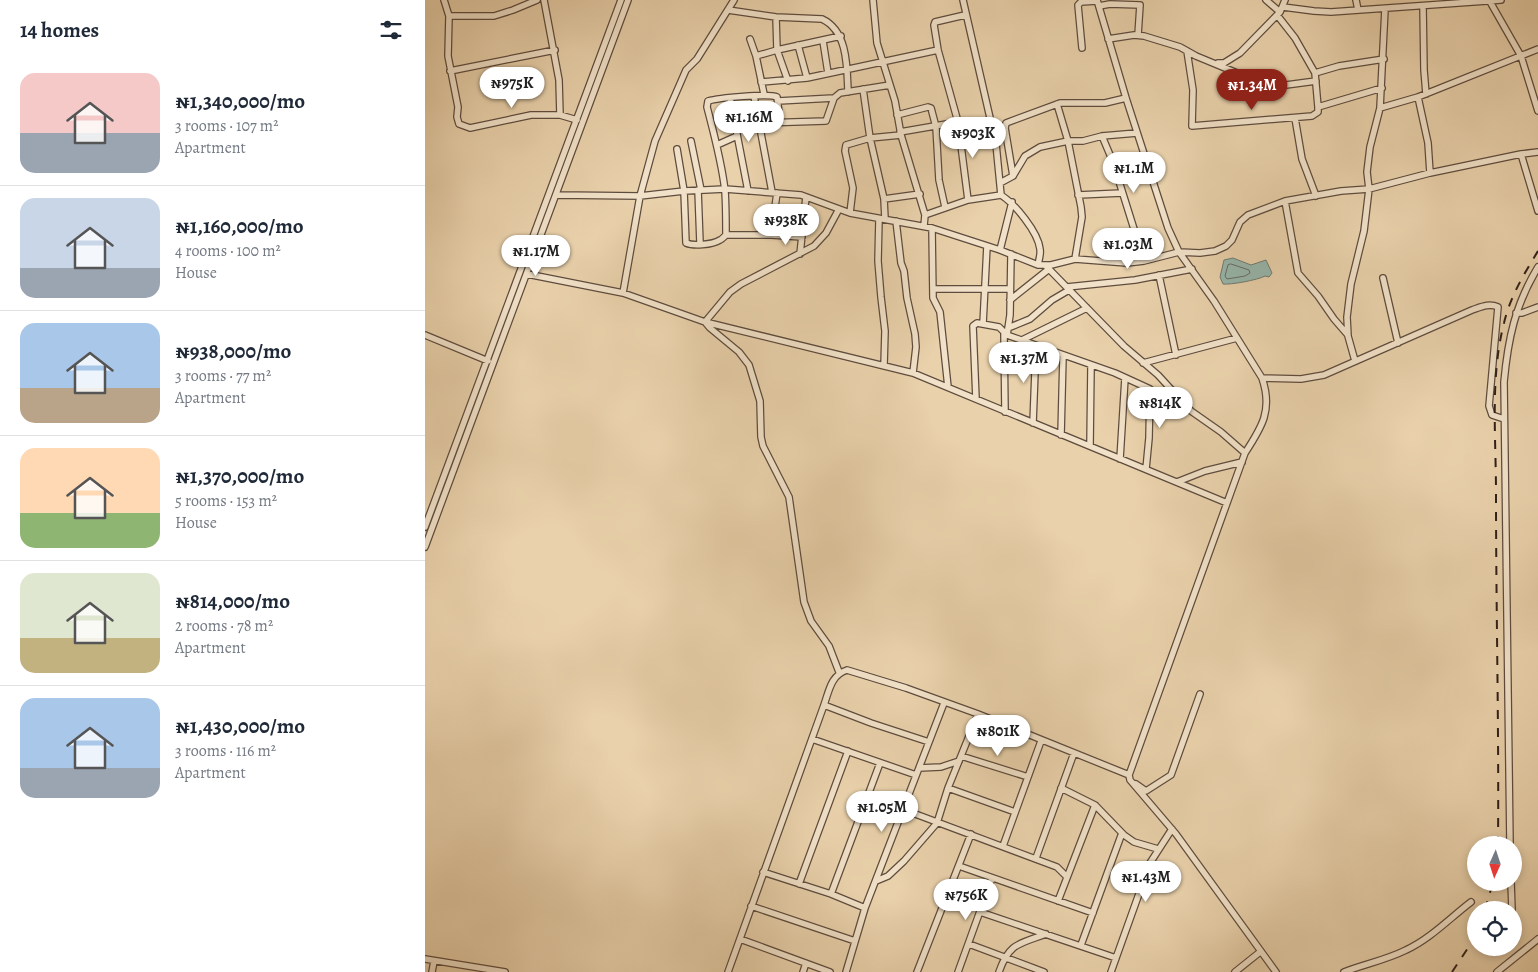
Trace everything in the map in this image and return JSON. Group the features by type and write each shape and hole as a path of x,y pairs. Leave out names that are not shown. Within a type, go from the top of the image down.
{"street":[{"path":"444,0 449,16 447,47 458,107 457,121 459,124 470,128 531,115 560,115 577,120"},
{"path":"449,16 494,16 537,0"},
{"path":"544,0 555,50 559,80 560,115"},
{"path":"425,547 621,0"},
{"path":"425,527 488,361 527,274 628,0"},
{"path":"623,294 641,196 655,141 686,70 697,59 734,0"},
{"path":"873,0 875,33 890,85 900,133 920,194 925,215 924,226"},
{"path":"963,0 996,144 1001,195"},
{"path":"1187,51 1193,90 1192,126 1295,118 1316,114 1318,107 1315,74 1280,11 1266,0"},
{"path":"1215,63 1224,63 1240,53 1280,11 1285,0"},
{"path":"1356,0 1358,10"},
{"path":"1280,11 1314,12 1385,9 1501,0"},
{"path":"1489,1 1521,56 1538,111"},
{"path":"1081,48 1078,5 1081,2 1140,5 1138,35"},
{"path":"1097,2 1159,204 1179,252 1192,269 1262,378 1266,389 1267,406 1262,428 1245,453 1129,776"},
{"path":"1423,6 1423,70 1426,94"},
{"path":"1355,361 1347,317 1369,189 1367,164 1381,108 1385,9"},
{"path":"728,10 776,17 822,19 836,28 841,36 847,70 848,92"},
{"path":"965,15 934,23 939,50 958,122 969,200"},
{"path":"776,17 777,50 788,80"},
{"path":"1108,39 1138,35 1180,47 1271,87 1317,81"},
{"path":"756,56 841,36"},
{"path":"750,39 756,56 764,94"},
{"path":"823,41 828,73"},
{"path":"798,46 807,78"},
{"path":"1381,108 1426,94 1538,49"},
{"path":"450,71 555,50"},
{"path":"761,82 807,78 883,60 939,50"},
{"path":"1315,74 1339,66 1384,59"},
{"path":"759,123 826,121 834,98 840,93 890,85"},
{"path":"1318,107 1383,88"},
{"path":"863,89 870,138 884,200 878,261 885,331 884,366"},
{"path":"726,234 725,189 707,103 709,100 764,94 776,96 780,121"},
{"path":"754,96 774,192 771,235"},
{"path":"1418,97 1428,143 1430,173"},
{"path":"730,98 748,191"},
{"path":"778,101 834,98"},
{"path":"1013,176 1005,128 1006,123 1057,104 1074,102 1105,103 1126,98"},
{"path":"1057,104 1068,141 1082,217 1075,259"},
{"path":"897,115 930,107 936,127 937,164 945,207"},
{"path":"1295,118 1302,159 1315,196"},
{"path":"850,213 853,188 845,147 848,144 870,138 958,122"},
{"path":"1000,183 1013,176 1025,156 1033,150 1068,141 1083,141 1102,136 1137,133"},
{"path":"717,144 737,136"},
{"path":"1102,136 1111,157 1144,261"},
{"path":"691,141 699,190 700,244"},
{"path":"677,149 684,191 685,240 688,244 720,240 726,234 802,237"},
{"path":"1010,300 1048,268 1075,259 1127,263 1144,261 1179,252 1200,253 1215,251 1226,246 1232,240 1240,222 1248,215 1285,201 1369,189 1430,173 1538,152"},
{"path":"1521,154 1538,210"},
{"path":"556,194 641,196 725,189 801,195 850,213 932,228 1039,264 1048,268 1191,411 1221,432 1245,453"},
{"path":"1078,194 1122,193"},
{"path":"884,200 920,194"},
{"path":"925,215 969,200 1001,195 1012,202 1036,236 1040,247 1039,264"},
{"path":"800,254 806,197"},
{"path":"1285,201 1299,273 1349,336"},
{"path":"1000,250 1012,202"},
{"path":"705,322 730,292 741,284 800,254 821,240 839,209"},
{"path":"896,221 901,263 915,334 916,347 913,373"},
{"path":"932,228 934,302 940,312 947,388"},
{"path":"983,324 987,246"},
{"path":"1005,412 1005,335 1008,328 1011,254"},
{"path":"1510,836 1504,382 1507,347 1516,313 1524,292 1538,267"},
{"path":"1008,328 1030,319 1068,288 1120,282 1192,269"},
{"path":"527,274 623,294 705,322 913,373 1227,503"},
{"path":"1159,275 1176,355"},
{"path":"1383,278 1398,343"},
{"path":"933,289 1010,289"},
{"path":"1262,378 1312,379 1472,310 1485,306 1494,306 1498,307 1489,406 1492,415 1504,419"},
{"path":"1516,313 1522,313 1538,307"},
{"path":"1021,340 1087,308"},
{"path":"705,322 739,352 749,365 760,402 763,446 789,497 804,602 811,621 829,646 839,672"},
{"path":"976,399 973,326 977,323 1001,328 1005,335 1115,373 1151,389 1146,470"},
{"path":"425,335 488,361"},
{"path":"1143,363 1237,338"},
{"path":"1033,423 1036,346"},
{"path":"1061,435 1063,356"},
{"path":"1090,446 1091,366"},
{"path":"1120,459 1125,378"},
{"path":"1177,482 1205,471 1242,462"},
{"path":"728,972 834,679 839,672 847,670 978,714 1129,776 1172,829 1276,972"},
{"path":"1132,782 1146,791 1171,775 1200,694"},
{"path":"846,972 875,880 944,703"},
{"path":"824,705 929,742"},
{"path":"875,880 888,876 904,861 937,823 948,788 978,714"},
{"path":"812,739 916,775"},
{"path":"1003,846 1041,741"},
{"path":"799,884 848,752"},
{"path":"1035,858 1074,754"},
{"path":"919,768 941,767 960,758 1028,777"},
{"path":"831,894 880,762"},
{"path":"948,788 1015,812"},
{"path":"1061,788 1095,804 1122,833 1134,842 1158,849"},
{"path":"1058,900 1095,804"},
{"path":"902,809 1057,866 1067,877"},
{"path":"1111,972 1144,878 1158,849 1172,829"},
{"path":"1081,945 1122,833"},
{"path":"917,972 971,834"},
{"path":"959,866 1093,913"},
{"path":"763,872 831,894 865,908"},
{"path":"958,972 992,878"},
{"path":"1344,972 1407,950 1442,926 1467,905"},
{"path":"751,906 855,941"},
{"path":"980,912 1116,958"},
{"path":"999,972 1004,957 1015,946 1046,934"},
{"path":"739,939 830,972"},
{"path":"1522,952 1538,939"},
{"path":"969,944 1044,972"},
{"path":"1235,972 1261,952"},
{"path":"1497,972 1517,956"},
{"path":"425,959 505,972"},
{"path":"432,972 434,961"},
{"path":"803,972 806,963"}],"water":[{"path":"1233,258 1251,265 1266,260 1272,273 1269,277 1265,276 1244,282 1223,284 1220,277 1224,260"}],"railway":[{"path":"1498,836 1495,386 1500,344 1507,313 1518,286 1538,251"},
{"path":"1488,901 1490,891"},
{"path":"1452,972 1467,950"}]}
